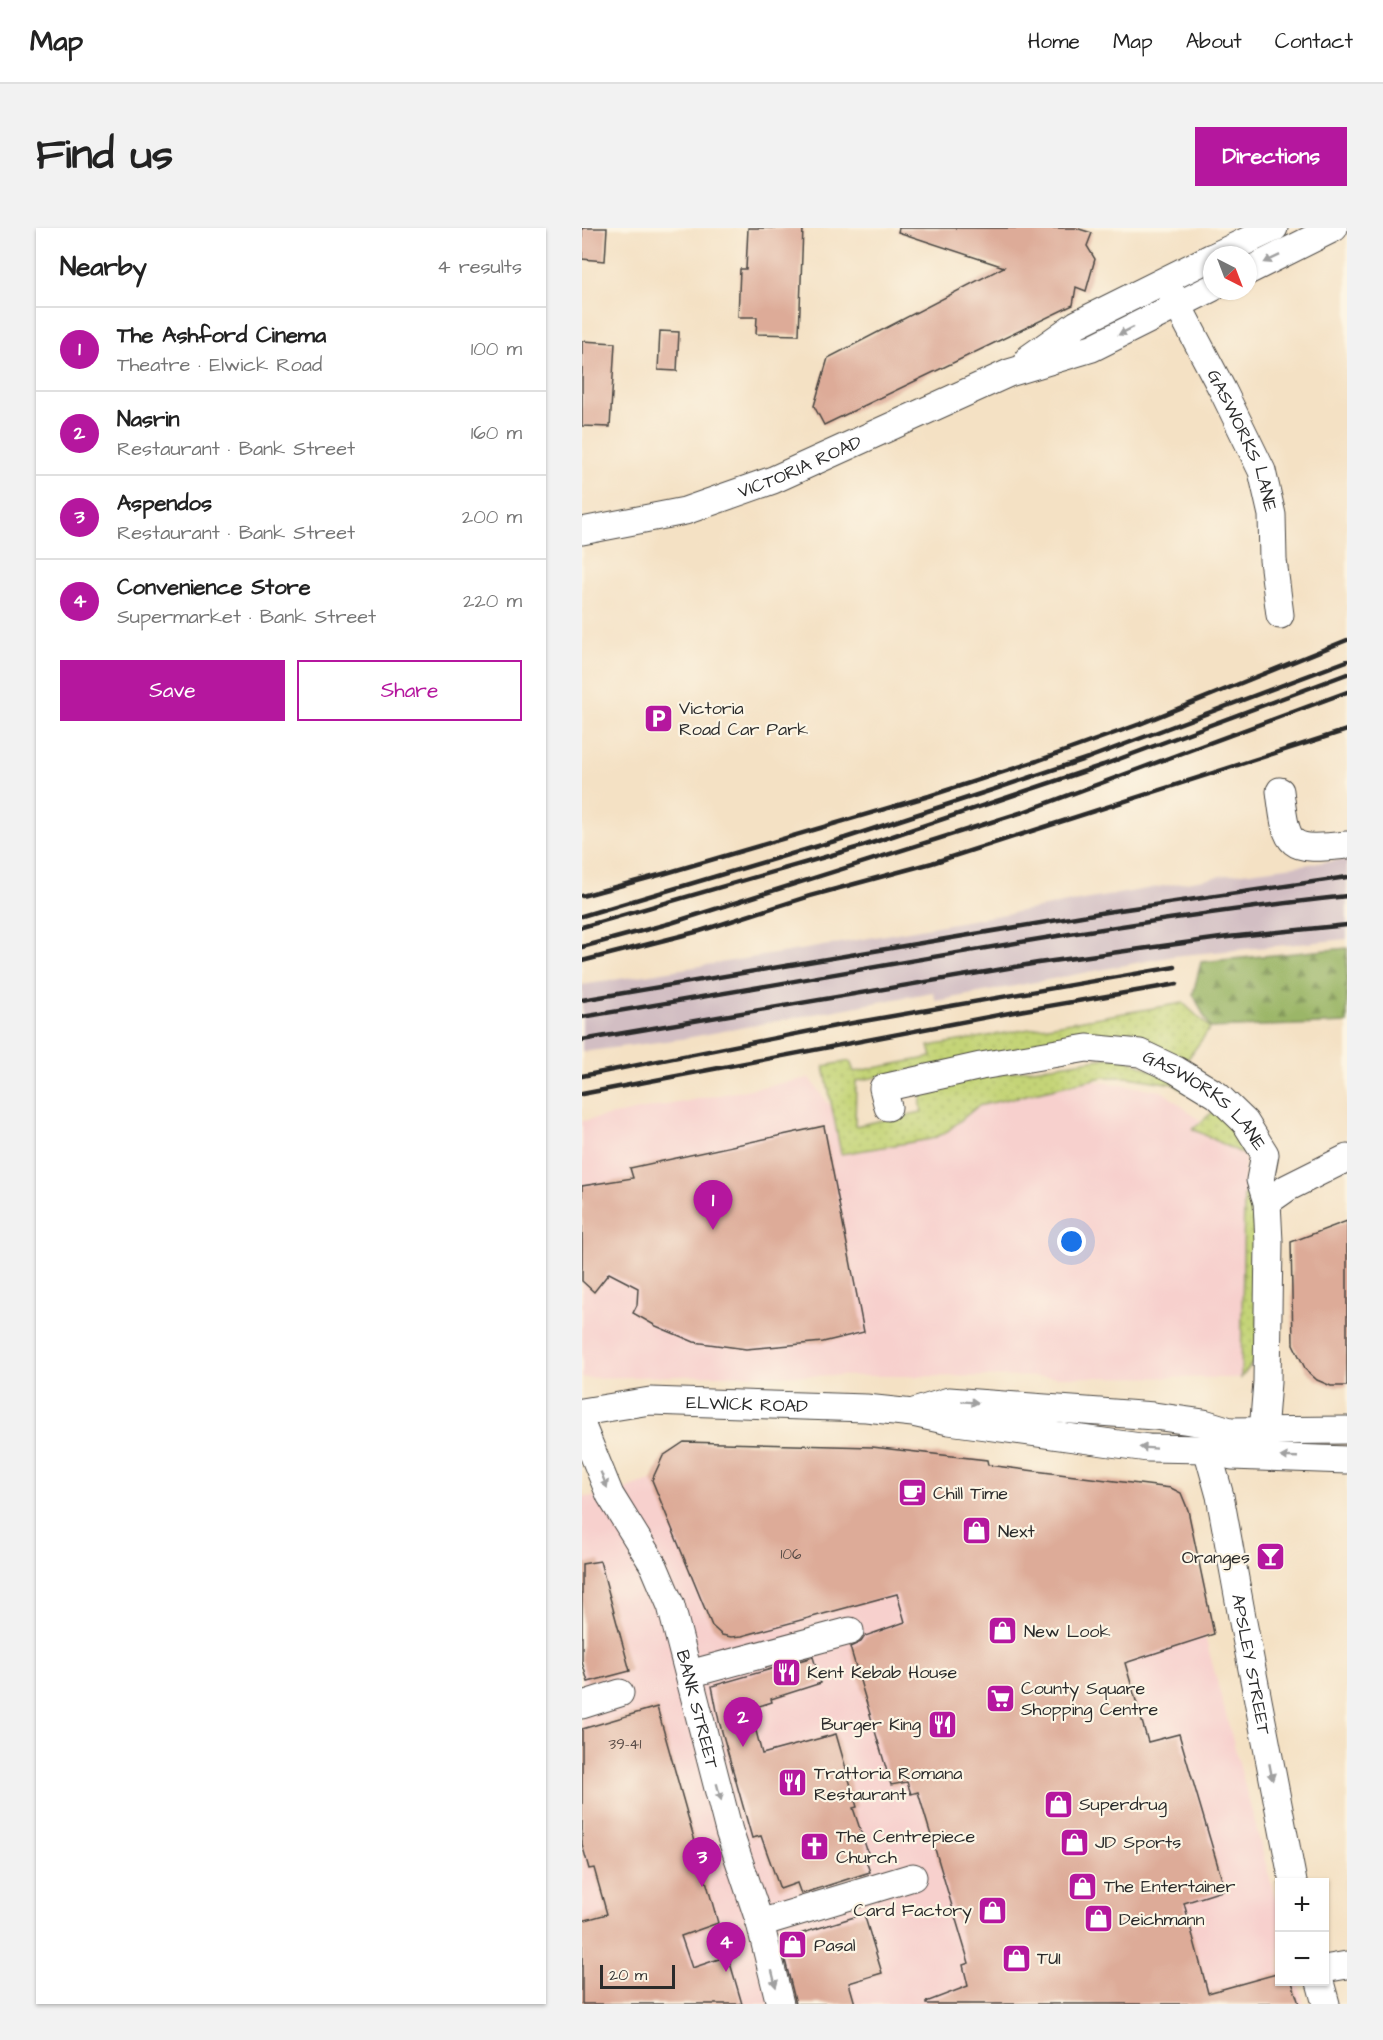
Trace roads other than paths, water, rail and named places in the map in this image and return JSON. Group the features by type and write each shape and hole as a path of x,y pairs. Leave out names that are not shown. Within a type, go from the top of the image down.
{"street":[{"path":"1236,246 1274,228"},
{"path":"1257,266 1334,228"},
{"name":"VICTORIA ROAD","path":"1009,373 1077,324 1203,262"},
{"name":"GASWORKS LANE","path":"1165,281 1224,391 1262,471 1272,515 1273,560 1281,615"},
{"name":"VICTORIA ROAD","path":"582,531 685,511 773,480 1009,373 1092,348 1203,292"},
{"path":"1280,791 1284,821 1293,843 1304,847 1347,845"},
{"name":"GASWORKS LANE","path":"888,1107 883,1088 981,1066 1086,1048 1140,1053 1176,1070 1217,1095 1245,1122 1264,1154 1260,1180 1268,1202 1269,1242 1267,1382 1263,1432"},
{"path":"1268,1202 1287,1188 1347,1158"},
{"name":"ELWICK ROAD","path":"582,1412 650,1401 866,1408 914,1413 949,1421 1148,1449 1207,1449 1232,1456 1347,1460"},
{"name":"ELWICK ROAD","path":"914,1413 949,1401 1154,1416 1204,1423 1230,1431 1347,1430"},
{"name":"BANK STREET","path":"582,1426 610,1496 654,1566 671,1606 729,1831 760,1923 780,2004"},
{"path":"1207,1449 1230,1431"},
{"name":"APSLEY STREET","path":"1207,1449 1220,1496 1292,1878"},
{"path":"689,1674 850,1631"},
{"path":"582,1705 620,1693"},
{"path":"760,1923 913,1877"},
{"path":"1329,1968 1347,1965"},
{"path":"1321,1986 1326,2004"}],"railway":[{"path":"582,896 929,796 1037,761 1140,724 1347,640"},
{"path":"582,916 845,838 998,788 1088,758 1347,661"},
{"path":"582,927 863,846 1103,765 1347,674"},
{"path":"582,947 671,923 1023,812 1347,692"},
{"path":"582,961 700,931 810,896 932,863 1347,730"},
{"path":"582,1000 1106,912 1347,877"},
{"path":"582,1017 1059,936 1347,896"},
{"path":"582,1040 1038,963 1228,937 1347,925"},
{"path":"582,1076 841,1025 1175,967"},
{"path":"582,1094 1025,1010 1177,984"}],"place":[{"name":"Victoria Road Car Park","path":"658,718"},
{"name":"The Ashford Cinema","path":"713,1230"},
{"name":"Chill Time","path":"912,1493"},
{"name":"Next","path":"977,1531"},
{"name":"Oranges","path":"1271,1557"},
{"name":"New Look","path":"1003,1631"},
{"name":"Kent Kebab House","path":"786,1672"},
{"name":"County Square Shopping Centre","path":"1000,1698"},
{"name":"Burger King","path":"942,1724"},
{"name":"Nasrin","path":"743,1747"},
{"name":"Trattoria Romana Restaurant","path":"793,1783"},
{"name":"Superdrug","path":"1058,1804"},
{"name":"JD Sports","path":"1074,1842"},
{"name":"The Centrepiece Church","path":"815,1846"},
{"name":"The Entertainer","path":"1083,1886"},
{"name":"Aspendos","path":"702,1887"},
{"name":"Card Factory","path":"993,1910"},
{"name":"Deichmann","path":"1098,1919"},
{"name":"Pasal","path":"793,1945"},
{"name":"TUI","path":"1016,1958"},
{"name":"Convenience Store","path":"726,1972"}]}
